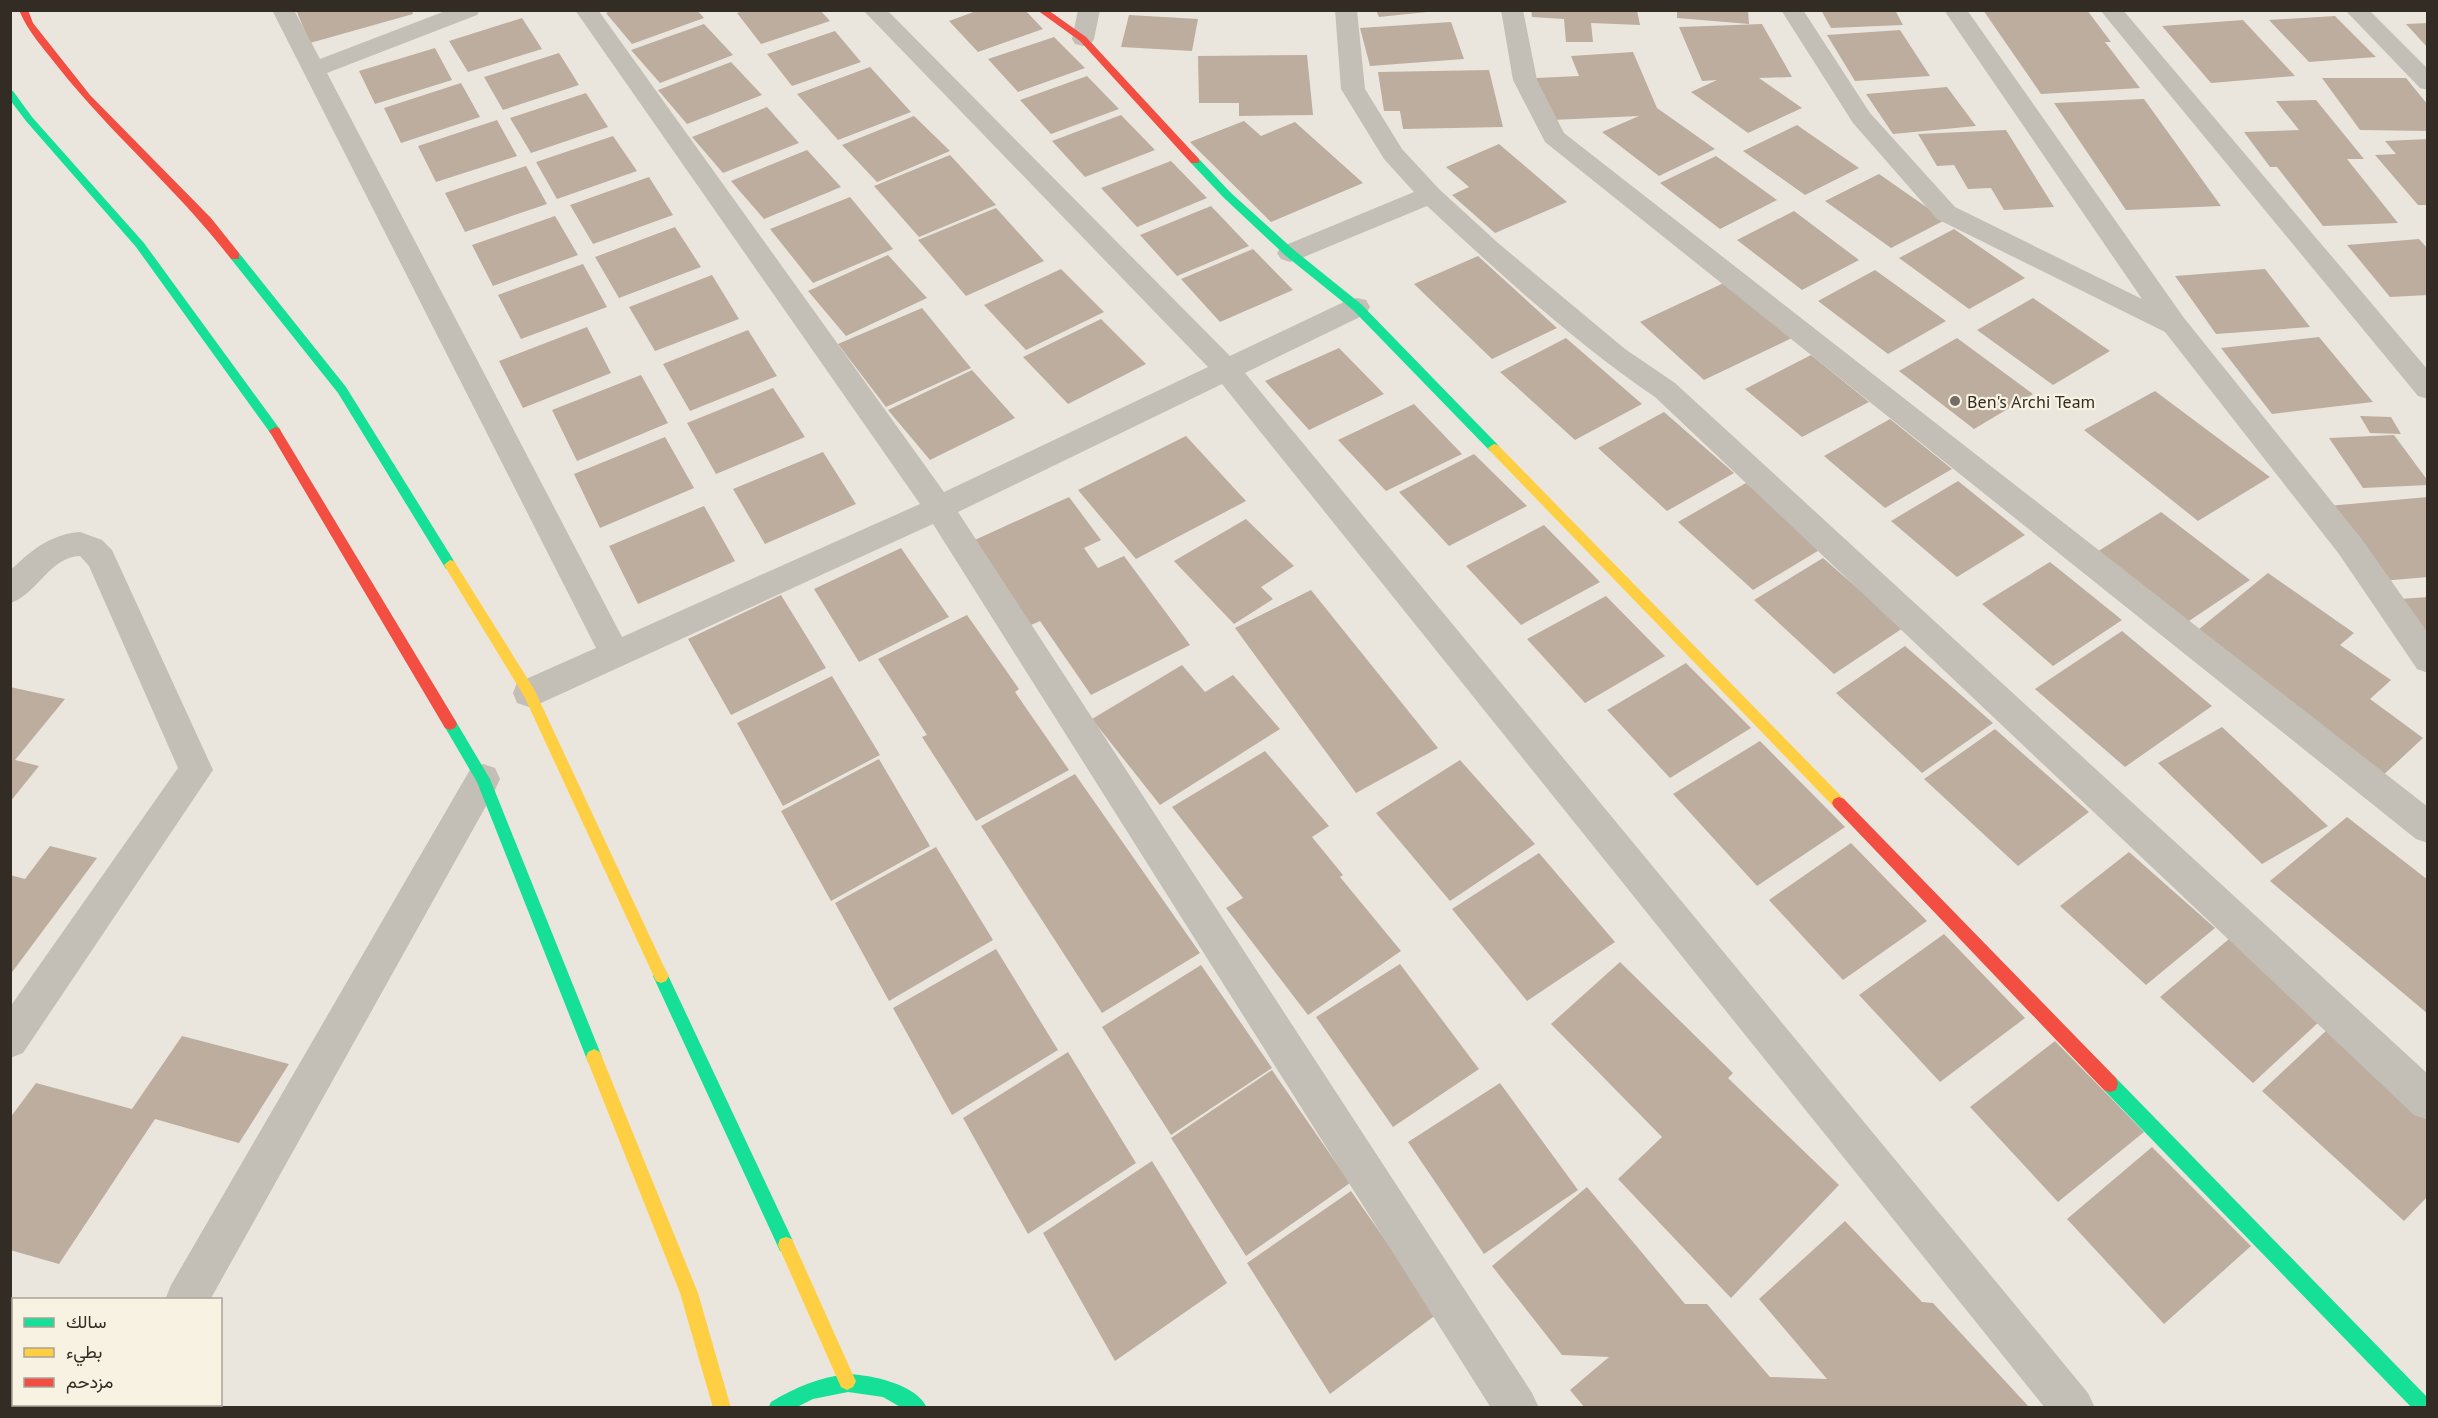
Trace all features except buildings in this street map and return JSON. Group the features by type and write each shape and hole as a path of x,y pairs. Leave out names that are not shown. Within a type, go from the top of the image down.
{"main road":[{"path":"22,10 29,24 87,97 207,219 342,390 529,693 779,1229 847,1381"},
{"path":"1041,10 1083,39 1227,195 1290,253 1357,307 2425,1407"},
{"path":"10,93 140,245 267,417 483,779 689,1293 722,1407"},
{"path":"777,1407 806,1391 847,1381 881,1386 913,1402 918,1407"}],"street":[{"path":"283,10 614,653"},
{"path":"313,70 469,10"},
{"path":"586,10 939,508 1517,1407"},
{"path":"874,10 1227,370 2073,1407"},
{"path":"1083,39 1089,10"},
{"path":"1346,10 1353,89 1393,154 1430,195 1489,249 1616,356 1665,390 2427,1101"},
{"path":"1512,10 1525,80 1554,137 2427,828"},
{"path":"1792,10 1860,118 1946,213 2174,326"},
{"path":"1955,10 2174,326 2350,546 2427,660"},
{"path":"2111,10 2427,389"},
{"path":"2356,10 2427,83"},
{"path":"1290,253 1430,195"},
{"path":"529,693 939,508 1357,307"},
{"path":"10,591 50,553 69,545 90,547 101,559 196,770 10,1040"},
{"path":"187,1298 483,779"}],"traffic: fast":[{"path":"10,93 29,119 140,245 275,431"},
{"path":"1195,161 1227,195 1290,253 1357,307 1494,448"},
{"path":"235,256 342,390 450,565"},
{"path":"450,724 483,779 594,1057"},
{"path":"661,976 786,1245"},
{"path":"2110,1084 2425,1408"},
{"path":"777,1408 812,1390 848,1383 884,1388 918,1408"}],"traffic: slow":[{"path":"1494,448 1839,803"},
{"path":"450,565 529,693 661,976"},
{"path":"594,1057 689,1293 722,1408"},
{"path":"786,1245 847,1381"}],"traffic: jam":[{"path":"23,10 29,24 87,97 207,220 235,256"},
{"path":"1041,10 1083,39 1195,161"},
{"path":"275,431 450,724"},
{"path":"1839,803 2110,1084"}],"place":[{"name":"Ben's Archi Team","path":"1955,401"}]}
